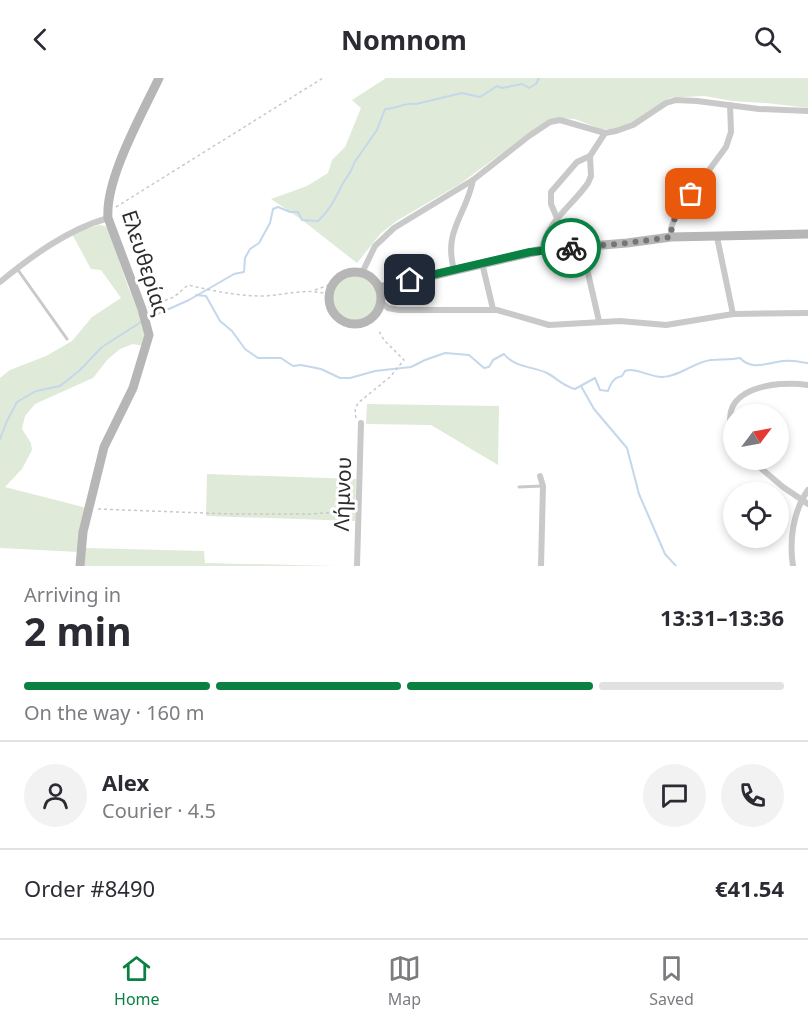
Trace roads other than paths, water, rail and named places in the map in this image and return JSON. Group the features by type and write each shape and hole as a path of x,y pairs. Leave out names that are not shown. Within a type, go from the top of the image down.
{"street":[{"name":"Ελευθερίας","path":"80,566 82,532 104,447 133,388 149,335 108,215 109,198 118,168 159,78"},
{"path":"362,273 372,251 388,233 473,180 550,122 560,120 605,133 633,125 666,102 676,100 808,112"},
{"path":"671,237 671,228 676,215 726,147 731,132 730,105"},
{"path":"557,218 551,204 551,192 577,162 590,156 605,133"},
{"path":"542,250 544,238 557,218 588,183 591,176 590,156"},
{"path":"454,270 450,243 471,192 473,180"},
{"path":"0,282 71,232 108,215"},
{"path":"379,288 542,250 671,237 808,234"},
{"path":"717,237 733,314"},
{"path":"582,247 599,321"},
{"path":"482,263 493,309"},
{"path":"349,273 362,273 372,279 379,288 381,302 376,314 367,322 349,323 334,313 330,295 334,283 349,273"},
{"path":"381,302 388,308 399,310 493,309 549,325 599,321 666,325 733,314 808,313"},
{"path":"735,404 749,391 774,384 808,385"},
{"name":"Λήμνου","path":"357,566 362,423"},
{"path":"763,470 808,504"},
{"path":"540,476 543,486 541,566"},
{"path":"793,566 792,531 801,499 808,490"}],"lane":[{"path":"17,268 67,339"},
{"path":"519,487 543,486"}],"waterway":[{"path":"151,317 189,300 234,274 244,272 245,258 250,249 259,243 270,223 273,209 278,207 290,212 298,212 302,220 318,221 331,206 354,163 377,130 385,109 462,93 480,97 497,86 502,88 522,84 529,88 536,84 539,78"},
{"path":"196,295 206,296 220,321 232,331 245,349 258,358 281,358 293,366 301,365 321,369 340,378 411,367 445,353 469,355 484,368 489,367 493,360 504,354 513,362 547,373 575,389 595,378 600,390 608,391 611,383 629,370 662,377 674,375 711,360 740,358 755,365 786,361 808,363"},
{"path":"0,439 17,402 36,391 60,386 79,371 102,347 141,322"},
{"path":"581,386 594,409 627,448 639,494 665,554 676,566"}]}
